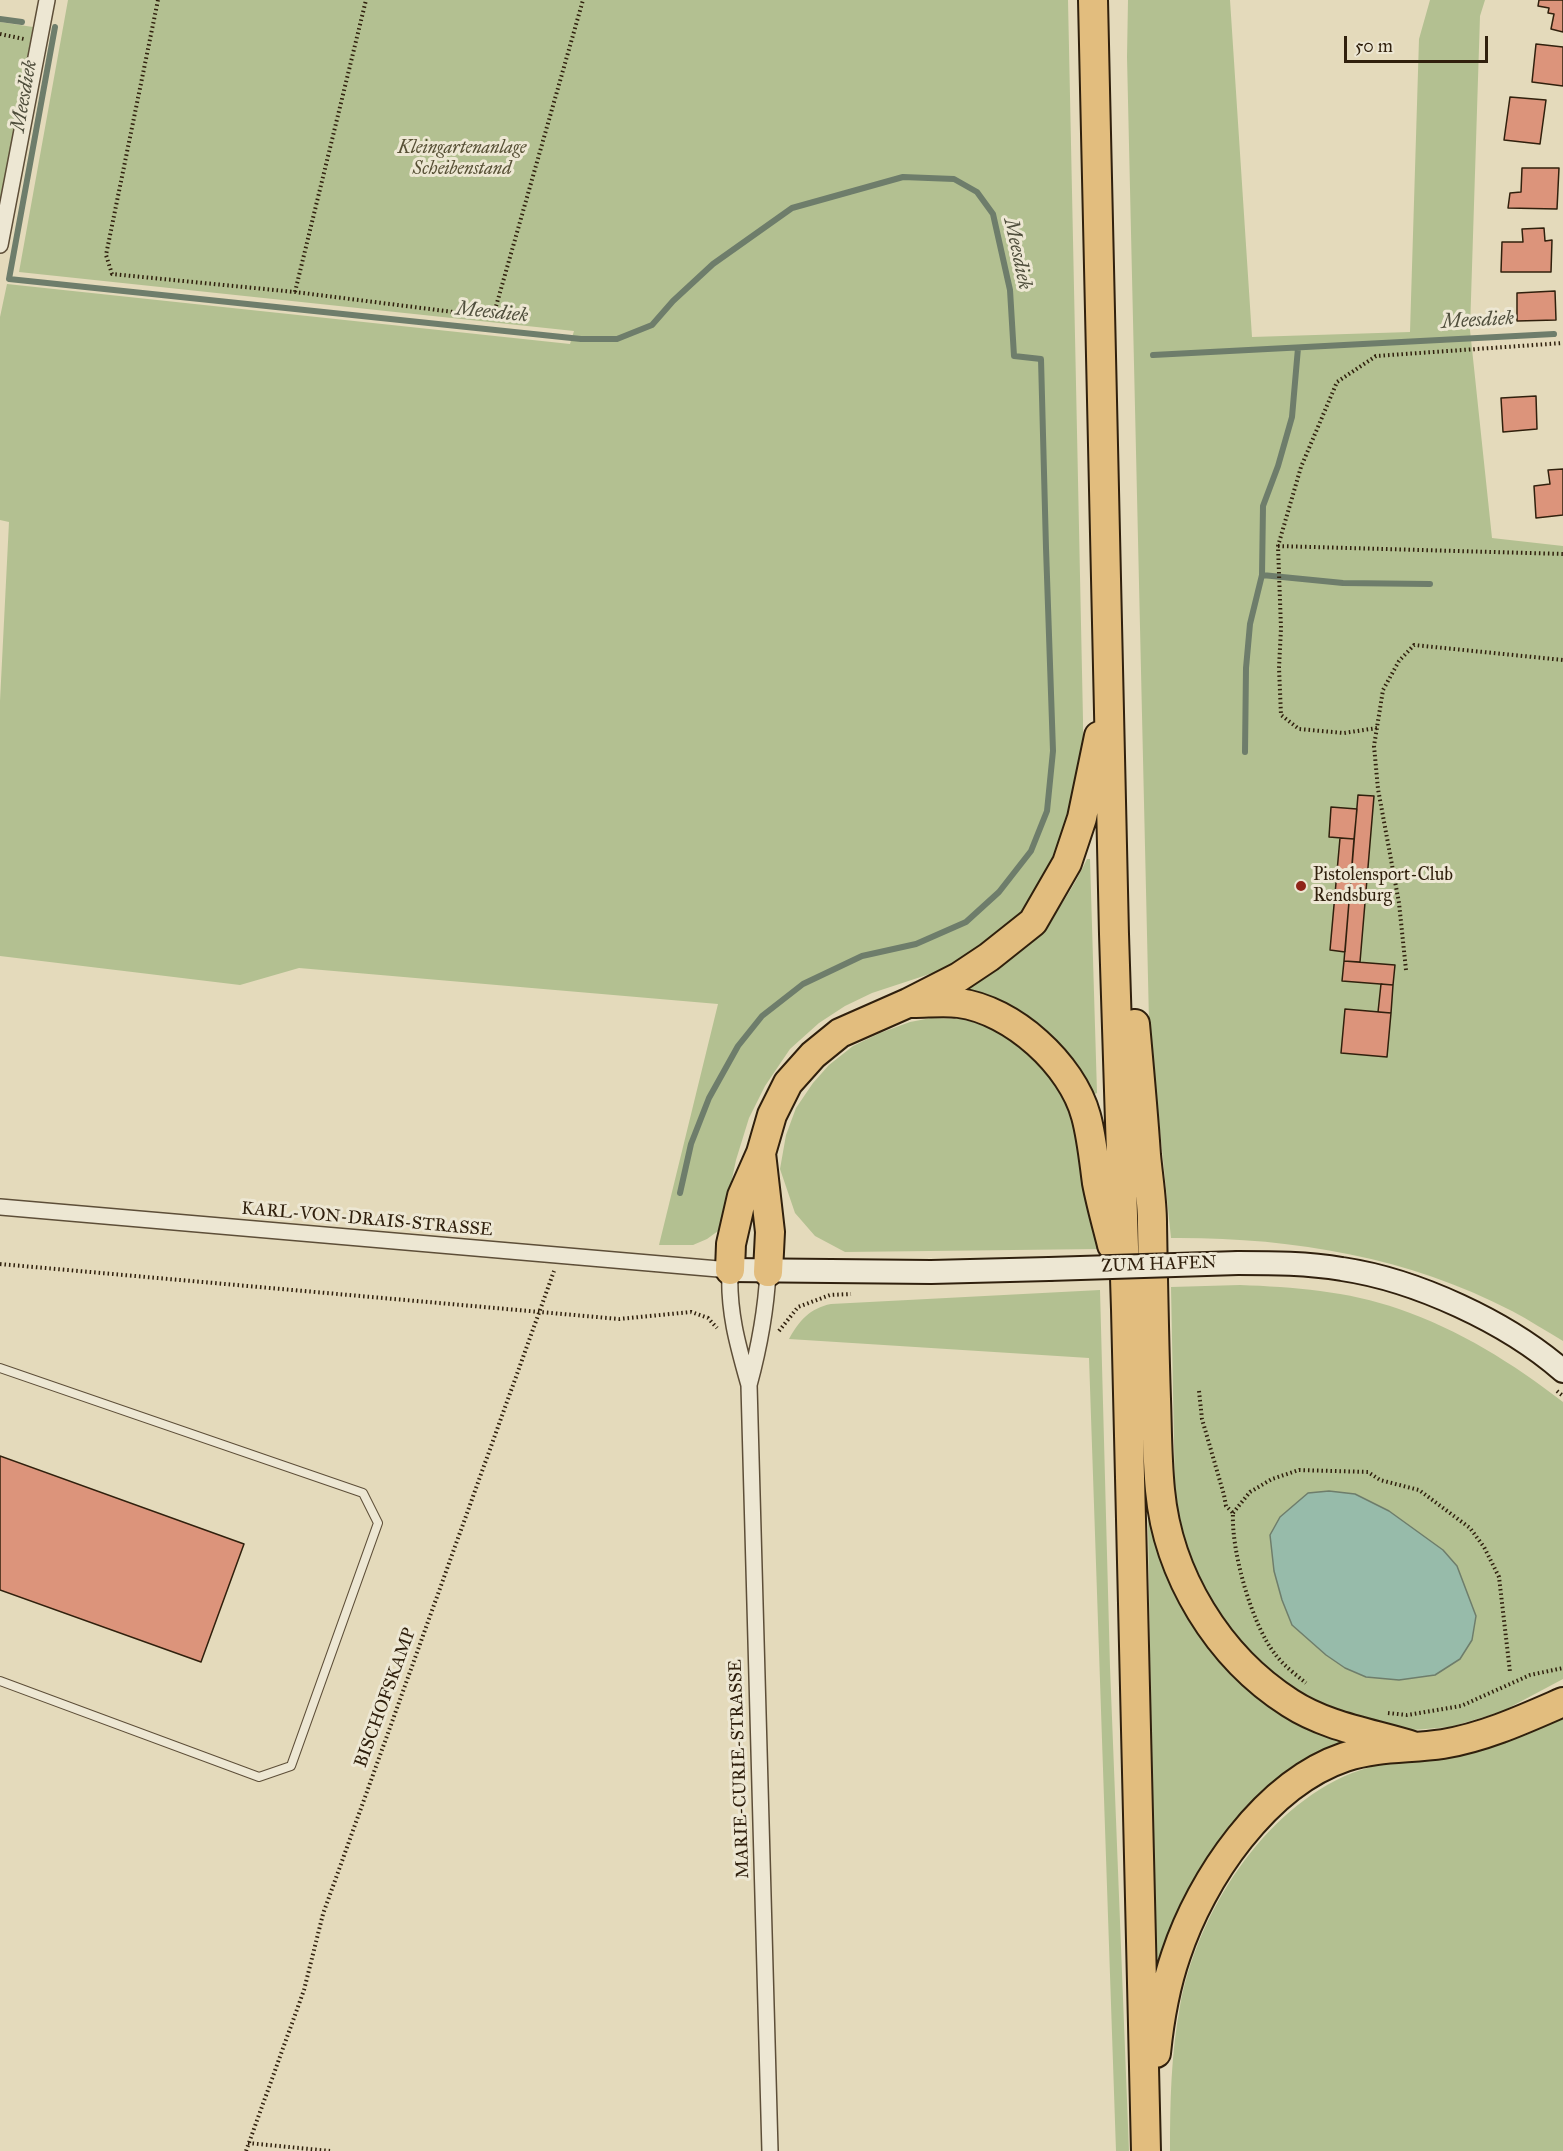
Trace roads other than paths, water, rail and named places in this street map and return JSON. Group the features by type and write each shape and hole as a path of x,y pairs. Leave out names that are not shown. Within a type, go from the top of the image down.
{"highway":[{"path":"1093,0 1114,946 1126,1309 1147,2151"},
{"path":"1093,44 1108,0"},
{"path":"730,1270 731,1244 739,1207 748,1180 761,1153 772,1115 788,1083 813,1055 840,1033 908,1003 959,976 1033,922 1067,863 1082,818 1109,681"},
{"path":"1114,946 1133,1003 1152,1220 1160,1490 1166,1528 1174,1554 1199,1608 1217,1635 1260,1681 1289,1703 1314,1717 1413,1746"},
{"path":"908,1003 959,1003 988,1012 1037,1041 1057,1062 1085,1114 1098,1186 1126,1309"},
{"path":"761,1153 770,1232 768,1272"},
{"path":"1147,2151 1157,2045 1170,1976 1187,1926 1220,1866 1236,1843 1271,1805 1296,1783 1316,1770 1342,1758 1373,1749 1443,1744 1483,1734 1563,1702"}],"main road":[{"name":"ZUM HAFEN","path":"730,1270 931,1272 1238,1263 1293,1263 1344,1269 1387,1279 1446,1300 1497,1325 1547,1357 1555,1378"}],"street":[{"path":"0,245 46,0"},
{"name":"KARL-VON-DRAIS-STRASSE","path":"0,1207 730,1270"},
{"name":"MARIE-CURIE-STRASSE","path":"730,1270 729,1305 749,1386 770,2151"},
{"name":"MARIE-CURIE-STRASSE","path":"749,1386 759,1347 768,1272"}],"lane":[{"path":"0,1368 363,1493 378,1523 291,1766 259,1777 0,1682"}],"waterway":[{"name":"Meesdiek","path":"0,19 22,22"},
{"name":"Meesdiek","path":"55,27 9,279 581,339 617,339 652,325 673,301 713,264 792,208 903,177 954,179 977,192 993,214 1010,290 1014,356 1041,359 1053,751 1047,811 1031,851 999,892 966,922 916,944 862,956 803,984 762,1016 738,1046 709,1098 691,1144 680,1193"},
{"name":"Meesdiek","path":"1153,355 1554,334"},
{"path":"1298,348 1292,417 1278,466 1263,506 1262,575 1343,583 1430,584"},
{"path":"1245,752 1246,668 1250,624 1262,575"}],"place":[{"name":"Pistolensport-Club Rendsburg","path":"1301,886"}],"park label":[{"name":"Kleingartenanlage Scheibenstand","path":"462,159"}]}
